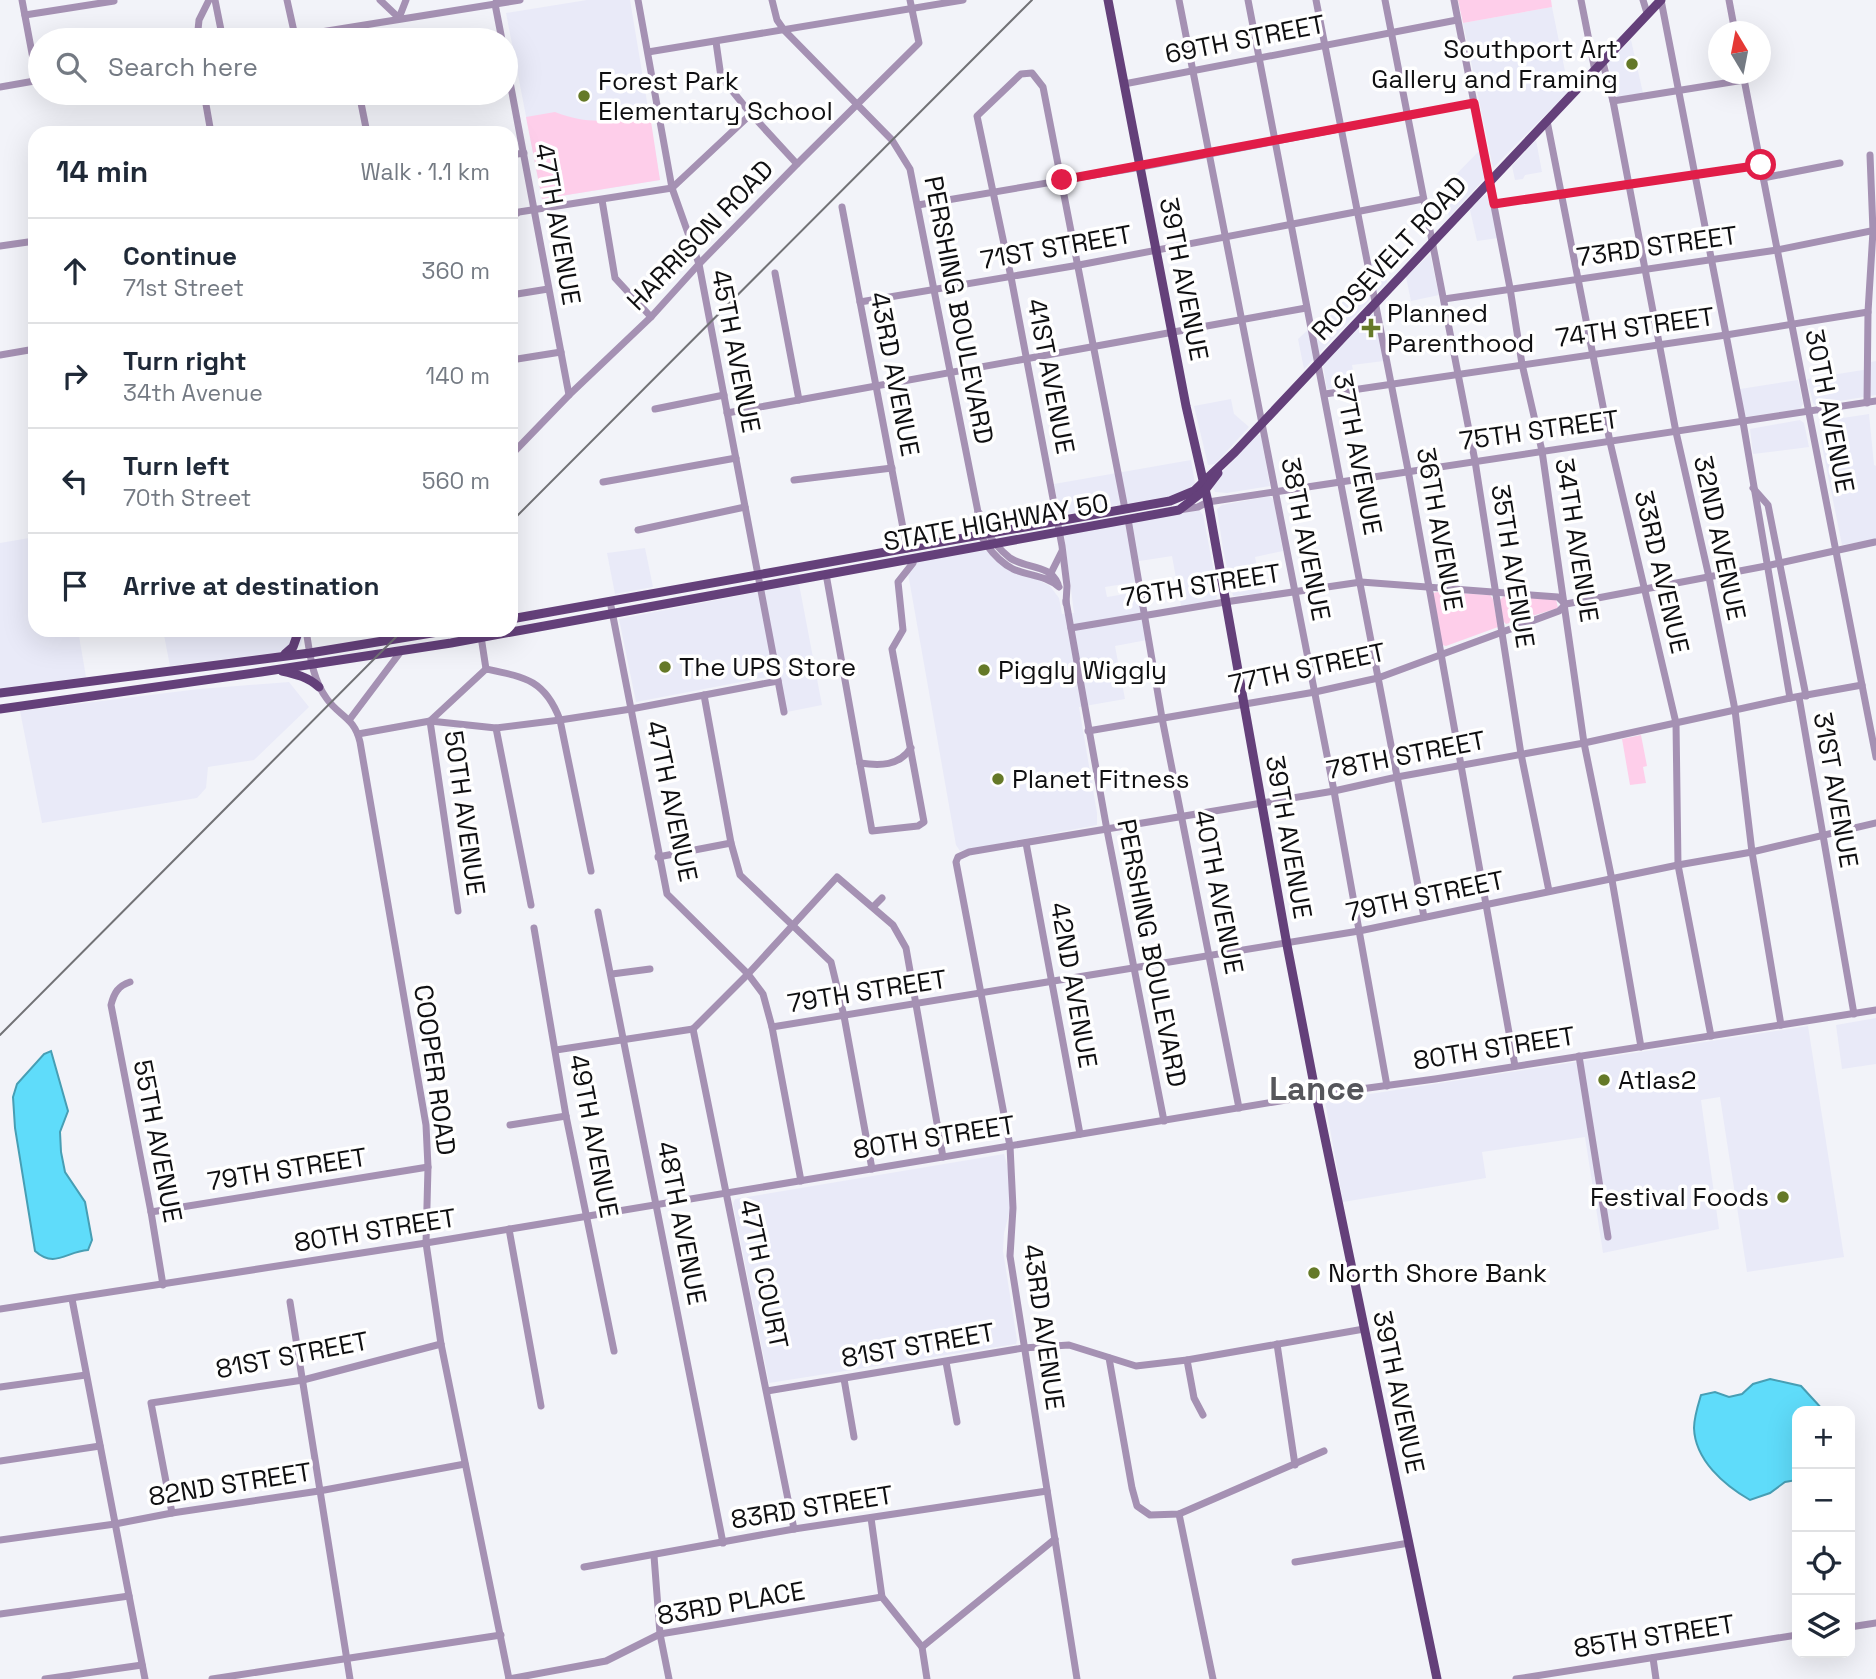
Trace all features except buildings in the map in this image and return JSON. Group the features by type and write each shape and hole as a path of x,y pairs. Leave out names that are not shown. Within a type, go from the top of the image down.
{"main road":[{"name":"39TH AVENUE","path":"1111,0 1124,84 1208,502 1316,1095 1437,1679"},
{"name":"ROOSEVELT ROAD","path":"1235,453 1661,0"},
{"name":"STATE HIGHWAY 50","path":"518,618 984,535 1128,519 1178,510 1196,497 1235,453"},
{"name":"STATE HIGHWAY 50","path":"518,628 993,545 1125,509 1181,498 1204,486"},
{"path":"281,656 290,652 296,637"},
{"path":"0,693 310,653 409,637"},
{"name":"STATE HIGHWAY 50","path":"0,709 277,670 465,637"},
{"path":"312,664 320,658 359,651 380,642"},
{"path":"237,675 270,665 306,660 310,653"},
{"path":"128,690 169,677 175,670"},
{"path":"277,670 312,680 319,687"}],"street":[{"path":"22,0 28,29"},
{"path":"198,28 199,20 209,0"},
{"path":"215,0 221,28"},
{"path":"288,0 293,28"},
{"path":"380,0 398,18"},
{"path":"398,18 406,0"},
{"path":"354,28 398,18 520,0"},
{"name":"45TH AVENUE","path":"638,0 671,188 699,264 784,712"},
{"name":"PERSHING BOULEVARD","path":"772,0 777,20 784,30 859,104 900,150 910,169 984,535 1011,568 1049,576 1059,587 1066,603 1088,731 1164,1121"},
{"path":"648,52 784,30 910,4 963,0"},
{"name":"38TH AVENUE","path":"1180,0 1334,791 1387,1086"},
{"name":"37TH AVENUE","path":"1248,0 1362,582 1424,917"},
{"name":"36TH AVENUE","path":"1316,0 1408,470 1515,1066"},
{"name":"35TH AVENUE","path":"1385,0 1475,461 1521,754 1549,891"},
{"name":"34TH AVENUE","path":"1454,0 1490,180 1522,364 1542,451 1584,743 1612,880 1641,1047"},
{"path":"1581,0 1595,71"},
{"path":"1643,0 1647,13"},
{"name":"31ST AVENUE","path":"1661,0 1743,422 1790,698"},
{"path":"1729,0 1733,21"},
{"path":"25,15 114,1"},
{"path":"496,2 500,28"},
{"name":"HARRISON ROAD","path":"518,448 569,394 651,317 699,264 919,43 910,4"},
{"name":"69TH STREET","path":"1124,84 1457,20"},
{"path":"716,42 721,77 797,164"},
{"name":"32ND AVENUE","path":"1602,63 1613,101 1676,432 1709,577 1735,710 1752,852 1781,1026"},
{"name":"41ST AVENUE","path":"1062,180 1043,88 1032,72 1021,74 977,116 1011,277 1058,527 1067,586 1066,603"},
{"path":"0,87 28,82"},
{"path":"1613,101 1710,84"},
{"name":"30TH AVENUE","path":"1744,84 1876,758"},
{"path":"918,205 1141,167 1474,103"},
{"path":"206,105 210,126"},
{"path":"361,105 365,126"},
{"name":"47TH AVENUE","path":"513,105 518,126"},
{"path":"518,213 671,188 751,114"},
{"name":"33RD AVENUE","path":"1547,121 1610,442 1676,723 1678,865 1711,1035"},
{"name":"47TH AVENUE","path":"518,127 569,394"},
{"path":"518,154 524,153"},
{"path":"1867,403 1868,312 1875,231 1870,155"},
{"path":"1763,178 1840,163"},
{"path":"1494,204 1761,165"},
{"path":"1062,180 1125,509"},
{"name":"71ST STREET","path":"860,303 1079,265 1423,199"},
{"path":"602,200 615,278 651,317"},
{"name":"43RD AVENUE","path":"842,207 907,549"},
{"name":"73RD STREET","path":"1444,299 1777,250 1875,231"},
{"path":"0,246 28,242"},
{"path":"775,273 799,400"},
{"path":"518,294 548,289"},
{"path":"727,413 1307,308"},
{"name":"74TH STREET","path":"1325,394 1868,312"},
{"path":"0,355 28,350"},
{"path":"518,359 561,352"},
{"path":"656,409 724,395"},
{"name":"75TH STREET","path":"1178,510 1198,507 1208,502 1408,470 1876,401"},
{"path":"603,482 736,458"},
{"path":"794,480 892,468"},
{"name":"31ST AVENUE","path":"1752,487 1768,505 1780,563 1854,1014"},
{"path":"1181,498 1196,497 1208,502"},
{"path":"638,530 745,508"},
{"name":"40TH AVENUE","path":"1128,519 1162,718 1239,1108"},
{"name":"76TH STREET","path":"1071,628 1145,614 1362,582 1558,597 1566,604 1766,566 1875,541"},
{"path":"1049,576 1062,551"},
{"path":"826,574 872,831 918,826 924,822 892,649 903,630 898,582 913,563"},
{"name":"47TH AVENUE","path":"610,601 667,894 748,974 763,994 772,1027 801,1181"},
{"name":"77TH STREET","path":"1088,731 1244,705 1378,678 1559,611 1566,604"},
{"path":"307,637 319,687"},
{"path":"481,637 486,669"},
{"path":"350,719 402,650"},
{"path":"486,669 531,680 553,702 560,720 591,871"},
{"path":"430,721 486,669"},
{"path":"358,734 430,721 496,727 560,720 778,681"},
{"name":"78TH STREET","path":"958,857 969,852 1334,791 1584,743 1862,685"},
{"name":"COOPER ROAD","path":"319,687 330,703 350,719 358,734 427,1130 426,1244 441,1344 509,1679"},
{"path":"704,695 731,843 740,875 831,962 844,1016 872,1169"},
{"name":"50TH AVENUE","path":"430,721 458,911"},
{"path":"496,727 531,905"},
{"path":"860,763 889,764 905,757 911,748"},
{"name":"79TH STREET","path":"772,1027 1287,945 1752,852 1876,823"},
{"path":"658,857 731,843"},
{"name":"42ND AVENUE","path":"1026,843 1080,1134"},
{"name":"43RD AVENUE","path":"958,857 956,862 979,994 1010,1146 1013,1208 1010,1256 1077,1679"},
{"path":"556,1051 693,1028 748,974 837,877 893,925 906,948 943,1157"},
{"path":"873,908 882,898"},
{"name":"48TH AVENUE","path":"598,912 723,1543"},
{"name":"49TH AVENUE","path":"534,929 566,1116 614,1351"},
{"path":"612,974 650,969"},
{"name":"55TH AVENUE","path":"130,982 123,984 114,993 111,1005 152,1212 163,1285"},
{"name":"80TH STREET","path":"0,1309 426,1244 1316,1095 1876,1010"},
{"name":"47TH COURT","path":"693,1028 794,1529"},
{"path":"1578,1056 1608,1237"},
{"path":"510,1125 566,1116"},
{"name":"79TH STREET","path":"152,1212 428,1167"},
{"path":"509,1228 541,1406"},
{"path":"72,1299 145,1679"},
{"path":"290,1302 350,1679"},
{"name":"81ST STREET","path":"767,1391 1023,1348 1069,1345 1136,1366 1364,1329"},
{"name":"81ST STREET","path":"172,1513 151,1403 303,1380 441,1344"},
{"path":"1276,1344 1295,1465"},
{"path":"1109,1358 1137,1506 1150,1515 1179,1514 1324,1451"},
{"path":"1186,1360 1194,1398 1203,1415"},
{"path":"946,1362 957,1422"},
{"path":"0,1387 86,1375"},
{"path":"844,1379 854,1437"},
{"path":"0,1461 100,1446"},
{"name":"82ND STREET","path":"0,1540 319,1491 465,1464"},
{"name":"83RD STREET","path":"584,1567 794,1529 1047,1491"},
{"path":"1179,1514 1213,1679"},
{"path":"871,1518 882,1597 922,1647 927,1679"},
{"path":"922,1647 1055,1539"},
{"path":"1295,1562 1409,1543"},
{"path":"654,1556 660,1634 669,1679"},
{"path":"0,1614 129,1597"},
{"name":"83RD PLACE","path":"509,1679 606,1661 660,1634 882,1597"},
{"path":"1855,1626 1876,1623"},
{"path":"212,1679 501,1635"},
{"name":"85TH STREET","path":"1516,1679 1792,1636"},
{"path":"1653,1658 1656,1679"},
{"path":"45,1679 142,1665"}],"shaded area":[{"name":"Forest Park Elementary School","path":"587,0 630,0 660,180 542,199 518,75 518,28 509,28 506,13"},
{"path":"1458,0 1551,0 1552,7 1463,23"},
{"path":"1552,7 1569,91 1493,168 1463,23"},
{"path":"1631,40 1643,93 1617,97 1614,95 1608,63"},
{"path":"555,112 591,120 650,115 660,180 542,199 526,117"},
{"path":"1536,140 1542,172 1515,180 1512,166"},
{"path":"1480,150 1485,178 1449,217 1443,188"},
{"path":"1484,195 1489,196 1498,238 1477,241 1470,210"},
{"path":"1381,253 1387,282 1304,369 1298,339 1308,330 1316,328 1315,323"},
{"path":"1430,254 1439,295 1411,301 1406,277"},
{"path":"1372,314 1375,314 1384,361 1352,365 1356,385 1327,389 1323,365"},
{"path":"1876,361 1876,395 1815,405 1813,403 1807,379 1869,369 1871,362"},
{"path":"1798,380 1803,404 1800,409 1745,417 1740,389"},
{"path":"1231,399 1234,414 1249,427 1215,464 1208,465 1194,406"},
{"path":"1869,414 1876,466 1876,539 1842,545 1821,441 1836,419"},
{"path":"1800,420 1804,423 1809,447 1753,454 1750,429"},
{"path":"1257,435 1261,435 1270,486 1227,493 1215,492 1212,485 1215,480"},
{"path":"1191,460 1195,484 1178,495 1060,515 1054,484"},
{"path":"1270,496 1274,501 1283,551 1255,557 1262,593 1233,596 1217,509 1222,505"},
{"path":"1199,510 1203,515 1218,592 1216,600 1181,606 1172,556 1133,562 1136,582 1105,587 1107,597 1138,592 1147,640 1115,646 1125,699 1079,707 1097,825 960,851 956,845 906,562 989,550 995,557 1050,586 1059,598 1062,614 1074,613 1064,535"},
{"path":"28,538 28,637 79,637 86,677 0,689 0,543"},
{"path":"645,548 653,587 615,594 607,553"},
{"path":"799,584 822,705 782,713 777,686 767,677 636,702 619,619"},
{"path":"1433,593 1490,595 1498,627 1446,646 1442,645"},
{"path":"1504,596 1556,599 1558,608 1506,624 1503,621 1500,600"},
{"path":"164,637 303,637 301,646 291,651 170,666"},
{"path":"289,682 309,707 254,760 208,767 206,788 197,798 42,823 20,711 199,689"},
{"path":"1641,735 1647,766 1643,767 1646,783 1630,785 1622,739"},
{"path":"1876,1018 1876,1064 1842,1069 1836,1025"},
{"path":"1808,1026 1844,1257 1747,1272 1720,1097 1701,1100 1719,1229 1603,1253 1585,1137 1482,1152 1486,1178 1343,1202 1325,1101"},
{"path":"1004,1154 1009,1172 1011,1206 1004,1233 1003,1251 1016,1344 769,1383 733,1204 735,1199"}],"water":[{"path":"51,1051 68,1111 60,1132 65,1172 85,1202 92,1240 88,1250 55,1259 49,1259 35,1251 15,1128 13,1097 17,1084 44,1054"},
{"path":"1770,1379 1801,1386 1819,1406 1792,1406 1792,1481 1750,1500 1730,1487 1705,1461 1694,1428 1701,1395 1715,1392 1729,1397 1742,1394 1753,1384"}],"railway":[{"path":"518,515 1032,0"},
{"path":"0,1035 396,637"}],"place":[{"name":"Southport Art Gallery and Framing","path":"1632,64"},
{"name":"Forest Park Elementary School","path":"584,96"},
{"name":"Planned Parenthood","path":"1371,328"},
{"name":"The UPS Store","path":"665,667"},
{"name":"Piggly Wiggly","path":"984,670"},
{"name":"Planet Fitness","path":"998,779"},
{"name":"Atlas2","path":"1604,1080"},
{"name":"Festival Foods","path":"1783,1197"},
{"name":"North Shore Bank","path":"1314,1273"}],"district":[{"name":"Lance","path":"1317,1088"}],"route":[{"path":"1062,180 1474,103 1494,204 1761,165"}]}
